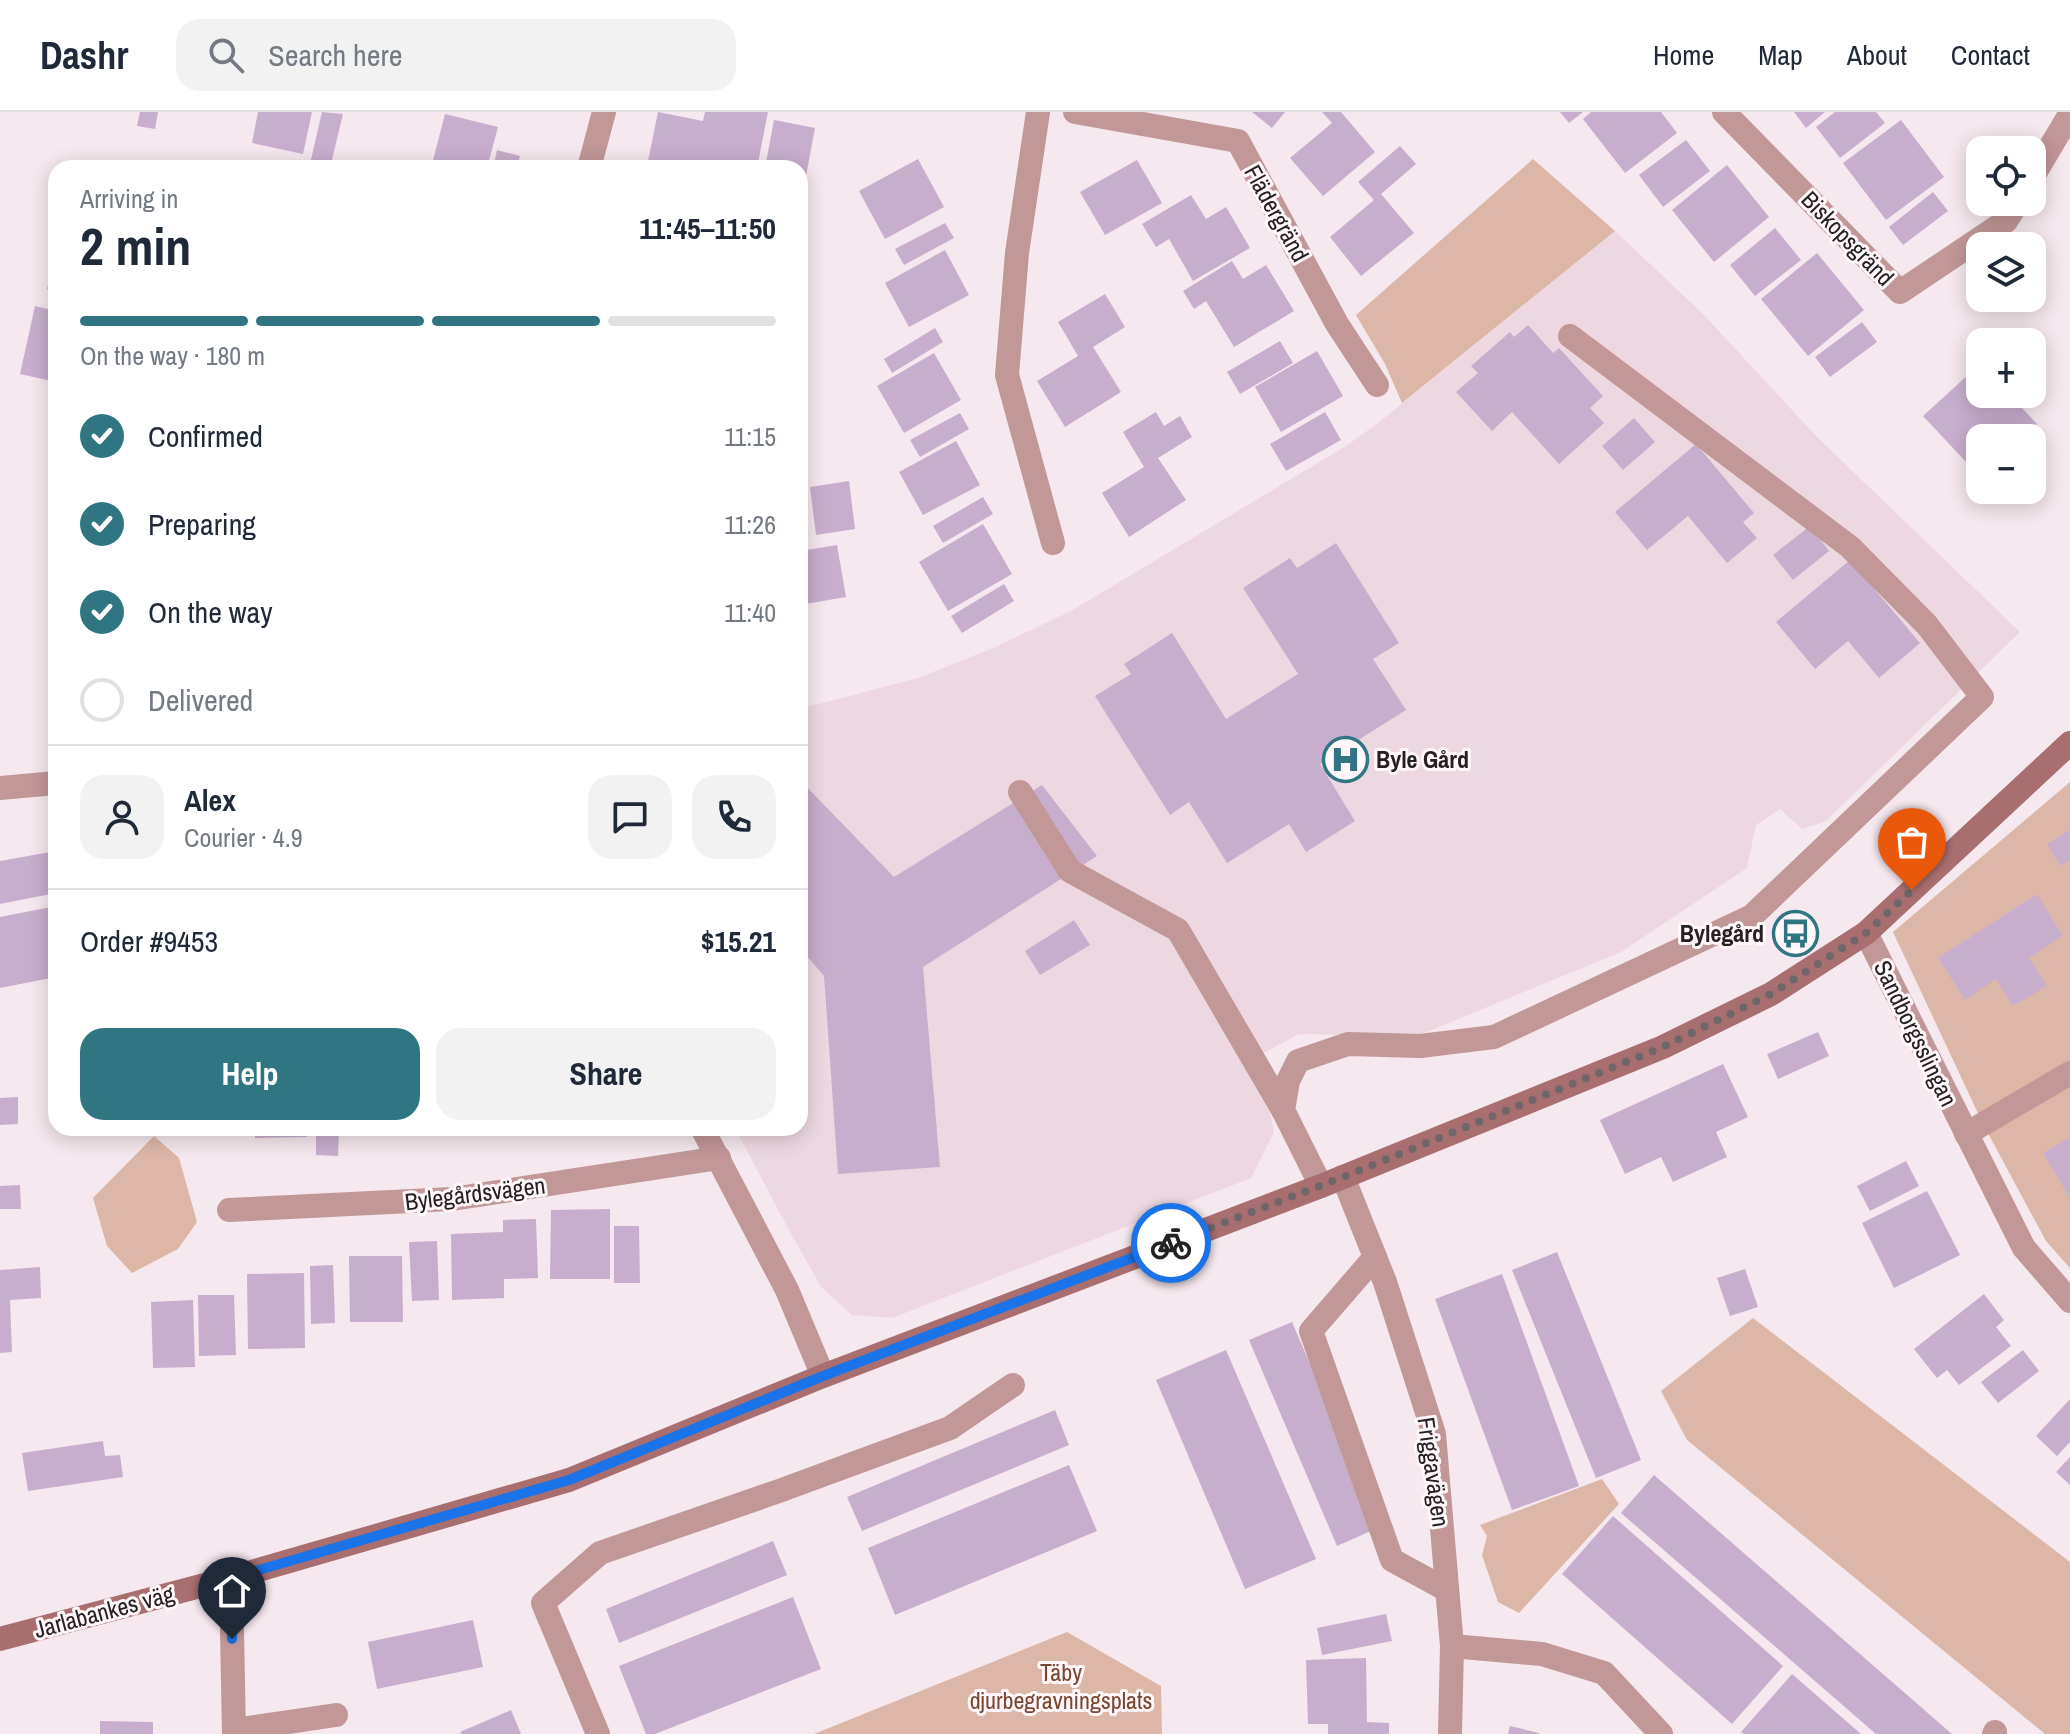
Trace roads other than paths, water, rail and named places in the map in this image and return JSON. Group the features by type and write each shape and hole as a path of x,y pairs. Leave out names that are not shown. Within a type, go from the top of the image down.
{"main road":[{"name":"Jarlabankes väg","path":"0,1639 231,1578 569,1480 823,1376 1332,1181 1663,1047 1771,994 1866,933 2070,743"}],"street":[{"path":"591,160 604,112"},
{"path":"1038,112 1017,253 1007,375 1053,543"},
{"name":"Flädergränd","path":"1075,112 1238,141 1337,324 1377,385"},
{"name":"Biskopsgränd","path":"1724,112 1900,292 2009,216"},
{"path":"2046,154 2070,114"},
{"path":"1283,1110 1288,1081 1298,1061 1348,1044 1420,1046 1494,1037 1752,916 1982,697 1927,625 1850,547 1570,336"},
{"path":"0,788 48,784"},
{"name":"Friggavägen","path":"1020,792 1070,871 1178,930 1283,1110 1332,1181 1375,1257 1434,1434 1452,1646 1450,1734"},
{"name":"Sandborgsslingan","path":"1866,933 2024,1248 2070,1301"},
{"name":"Sandborgsslingan","path":"1966,1134 2070,1073"},
{"path":"707,1136 787,1290 823,1376"},
{"name":"Bylegårdsvägen","path":"229,1210 452,1199 719,1158"},
{"path":"1375,1257 1311,1331 1392,1560 1447,1590"},
{"path":"598,1734 543,1603 600,1553 950,1428 1013,1385"},
{"path":"231,1578 234,1732 336,1715"},
{"path":"1452,1646 1542,1654 1604,1673 1661,1734"}],"place":[{"name":"Byle Gård","path":"1345,759"},
{"name":"Bylegård","path":"1795,933"}],"park label":[{"name":"Täby djurbegravningsplats","path":"1061,1686"}]}
